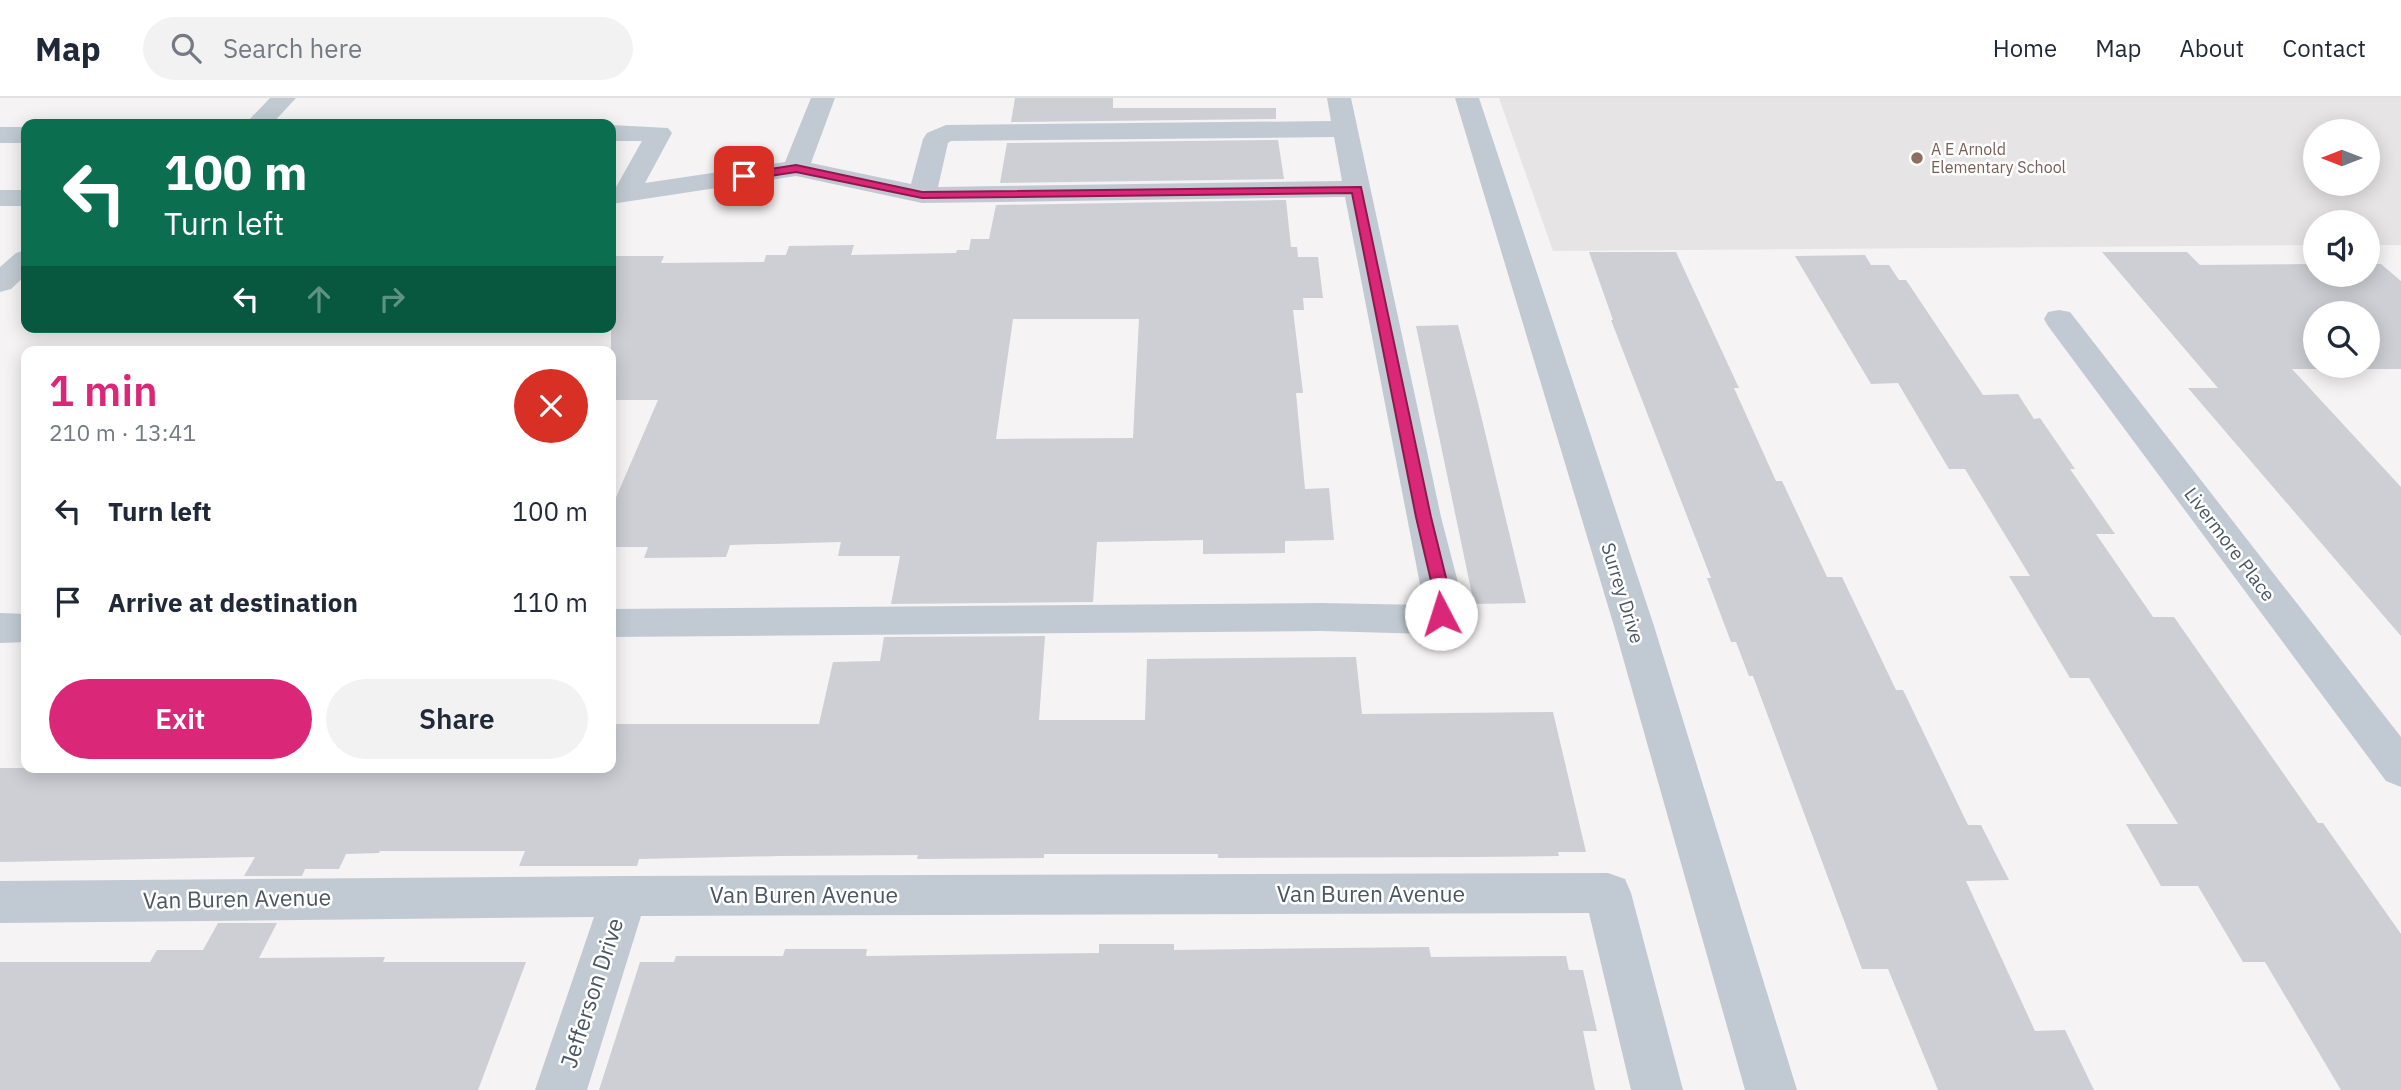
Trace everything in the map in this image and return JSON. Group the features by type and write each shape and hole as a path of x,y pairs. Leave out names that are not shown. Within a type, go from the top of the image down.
{"street":[{"path":"263,119 284,98"},
{"path":"796,168 823,98"},
{"name":"Surrey Drive","path":"1467,98 1634,626 1772,1090"},
{"path":"616,623 1321,617 1430,620 1441,614 1444,602 1423,517 1342,113 962,130 946,133 936,139 922,195"},
{"path":"616,133 659,133 618,196"},
{"path":"0,135 21,135"},
{"path":"618,196 796,168 922,195 1357,189"},
{"path":"0,198 21,198"},
{"path":"0,283 21,264"},
{"name":"Livermore Place","path":"2059,319 2401,769"},
{"path":"0,628 21,628"},
{"name":"Van Buren Avenue","path":"0,902 624,896 1608,893 1657,1090"},
{"name":"Jefferson Drive","path":"561,1090 624,896"}],"shaded area":[{"name":"A E Arnold Elementary School","path":"1499,98 2401,98 2401,245 2380,245 2380,210 2303,210 2303,245 1553,251"}],"building":[{"path":"1015,98 1113,98 1113,108 1276,108 1276,119 1011,122"},
{"path":"1278,140 1284,179 1000,183 1007,143"},
{"path":"1286,200 1291,247 1297,247 1298,257 1318,257 1323,298 1303,298 1304,310 1293,310 1303,393 1296,393 1305,489 1329,488 1334,540 1285,541 1285,553 1203,554 1203,540 1097,542 1093,602 891,604 900,556 838,556 841,542 730,545 726,557 644,558 648,547 616,547 616,497 658,400 616,400 616,346 611,346 611,333 616,333 616,256 664,256 661,263 764,262 766,255 786,255 789,246 854,245 851,255 956,253 957,250 969,250 971,239 989,239 996,205","holes":["1013,319 1139,319 1133,438 996,439"]},
{"path":"1589,252 1676,252 1739,388 1734,388 1776,481 1782,481 1827,577 1842,577 1896,690 1903,690 1968,825 1981,825 2009,880 1966,881 2035,1031 2065,1030 2094,1090 1938,1090 1888,969 1862,969 1753,676 1749,676 1736,642 1731,642 1707,578 1711,578 1611,320"},
{"path":"2102,252 2187,252 2200,265 2303,264 2303,287 2380,287 2380,264 2401,281 2401,369 2380,369 2380,301 2303,301 2303,369 2292,369 2401,487 2401,636 2188,388 2218,388"},
{"path":"1865,255 1871,265 1889,265 1899,280 1906,280 1983,395 2018,394 2034,419 2040,418 2075,469 2070,469 2115,534 2096,534 2153,617 2174,617 2318,823 2323,823 2401,934 2401,1090 2341,1090 2265,962 2243,962 2198,886 2161,886 2126,824 2178,824 2089,678 2070,678 2009,576 2030,576 1965,469 1949,469 1898,383 1871,384 1795,256"},
{"path":"1458,325 1526,603 1474,604 1416,326"},
{"path":"1045,636 1039,720 1145,720 1147,659 1356,657 1362,714 1553,712 1586,852 1558,852 1559,856 1475,857 1218,858 1218,854 1044,854 1044,858 917,859 918,855 780,856 639,859 637,866 519,866 525,851 380,851 346,854 339,869 305,869 302,876 244,876 255,857 0,862 0,768 21,768 21,773 616,773 616,724 819,724 833,662 880,661 884,637"},
{"path":"218,923 277,923 259,958 385,957 383,962 526,962 478,1090 0,1090 0,962 150,962 157,950 203,950"},
{"path":"1099,944 1174,944 1174,950 1429,947 1431,957 1566,956 1569,970 1583,970 1597,1031 1583,1031 1595,1090 599,1090 640,962 674,962 676,956 783,956 785,949 867,949 866,956 1099,953"}],"place":[{"name":"A E Arnold Elementary School","path":"1917,158"}],"route":[{"path":"744,176 796,168 922,195 1357,189 1423,517 1444,602 1441,614"}]}
